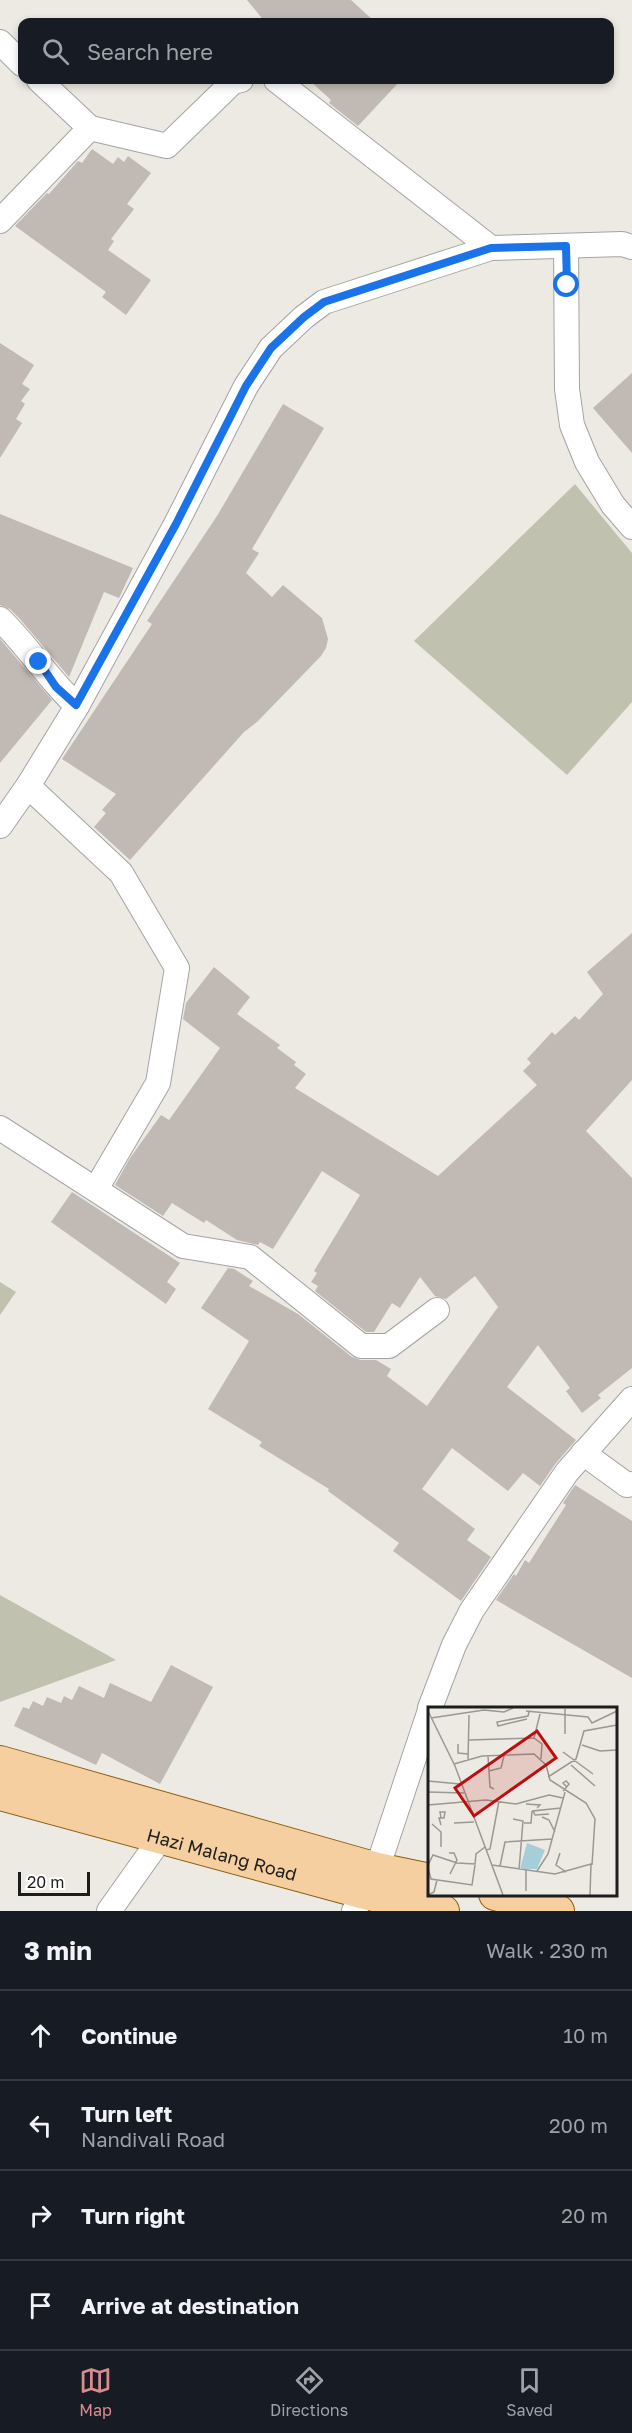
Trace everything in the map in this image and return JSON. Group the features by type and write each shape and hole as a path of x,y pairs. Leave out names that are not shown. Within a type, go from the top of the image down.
{"main road":[{"name":"Hazi Malang Road","path":"0,1762 167,1824 365,1891 443,1911"},
{"name":"Hazi Malang Road","path":"0,1794 167,1824"},
{"name":"Hazi Malang Road","path":"365,1891 428,1880"},
{"path":"502,1896 558,1911"}],"street":[{"path":"0,42 18,59"},
{"path":"43,84 90,128 167,146 231,84"},
{"path":"281,84 491,248"},
{"path":"0,221 90,128"},
{"path":"0,826 28,786 76,705 176,524 246,386 271,348 304,317 324,302 491,248 622,244 632,248"},
{"path":"566,246 567,389 572,425 587,462 613,505 632,527"},
{"path":"0,619 23,641 56,687 76,705"},
{"path":"28,786 121,873 177,968 158,1083 96,1189"},
{"path":"0,1128 183,1246 250,1257 360,1346 389,1346 437,1310"},
{"path":"431,1707 454,1645 472,1610 567,1472 632,1399"},
{"path":"584,1453 620,1481 627,1485 632,1484"},
{"path":"365,1891 428,1715"},
{"path":"109,1911 167,1824"}],"shaded area":[{"path":"575,484 632,553 632,702 567,775 414,641"},
{"path":"0,1282 16,1292 0,1315"},
{"path":"0,1595 116,1660 0,1702"}],"building":[{"path":"247,0 351,0 371,18 262,18"},
{"path":"313,84 397,84 358,126 329,103 331,100"},
{"path":"92,149 113,164 118,157 124,162 128,156 151,173 127,204 134,209 111,239 114,241 108,250 151,280 126,315 102,297 106,292 15,226 47,193 49,194 78,161 82,163"},
{"path":"0,343 34,365 22,384 30,389 21,401 25,404 16,419 22,423 0,458"},
{"path":"632,373 632,453 593,408"},
{"path":"283,404 324,428 252,549 259,553 246,573 272,597 283,585 322,618 328,639 326,648 257,722 244,732 130,860 94,827 106,813 102,810 116,794 62,759 152,624 147,621 217,516"},
{"path":"0,514 133,568 119,598 104,592 69,677 20,619 10,609 0,605"},
{"path":"0,639 52,700 0,763"},
{"path":"632,933 632,1080 586,1131 632,1178 632,1368 598,1395 601,1398 582,1413 566,1391 570,1388 538,1345 507,1387 576,1440 540,1486 523,1473 508,1491 452,1448 422,1489 475,1529 467,1540 491,1557 461,1601 393,1551 399,1543 328,1491 329,1489 259,1446 262,1442 208,1409 249,1341 201,1308 228,1268 234,1269 253,1281 249,1286 298,1314 352,1357 361,1360 376,1360 391,1369 387,1376 427,1406 498,1307 475,1276 446,1299 435,1296 420,1277 400,1308 392,1303 374,1332 366,1332 315,1291 318,1286 311,1282 317,1273 314,1271 360,1195 322,1171 273,1249 260,1242 258,1245 237,1240 206,1220 204,1223 172,1203 163,1216 115,1185 130,1158 161,1115 169,1120 220,1048 183,1019 186,1003 214,967 250,997 237,1014 280,1045 277,1048 296,1062 294,1065 306,1074 295,1088 438,1176 537,1085 523,1071 531,1063 527,1059 552,1032 555,1035 575,1016 579,1020 603,994 587,972"},
{"path":"72,1192 180,1263 167,1282 176,1289 166,1304 51,1222"},
{"path":"575,1485 632,1521 632,1678 496,1600 514,1574 516,1576 525,1560 529,1563 566,1505 563,1503"},
{"path":"171,1665 213,1687 160,1784 102,1753 96,1765 14,1726 23,1707 29,1709 33,1701 43,1706 47,1697 61,1703 64,1696 72,1700 79,1686 104,1698 110,1683 151,1702"}],"route":[{"path":"39,662 56,687 76,705 176,524 246,386 271,348 324,302 491,248 510,246 566,246 567,285"}]}
